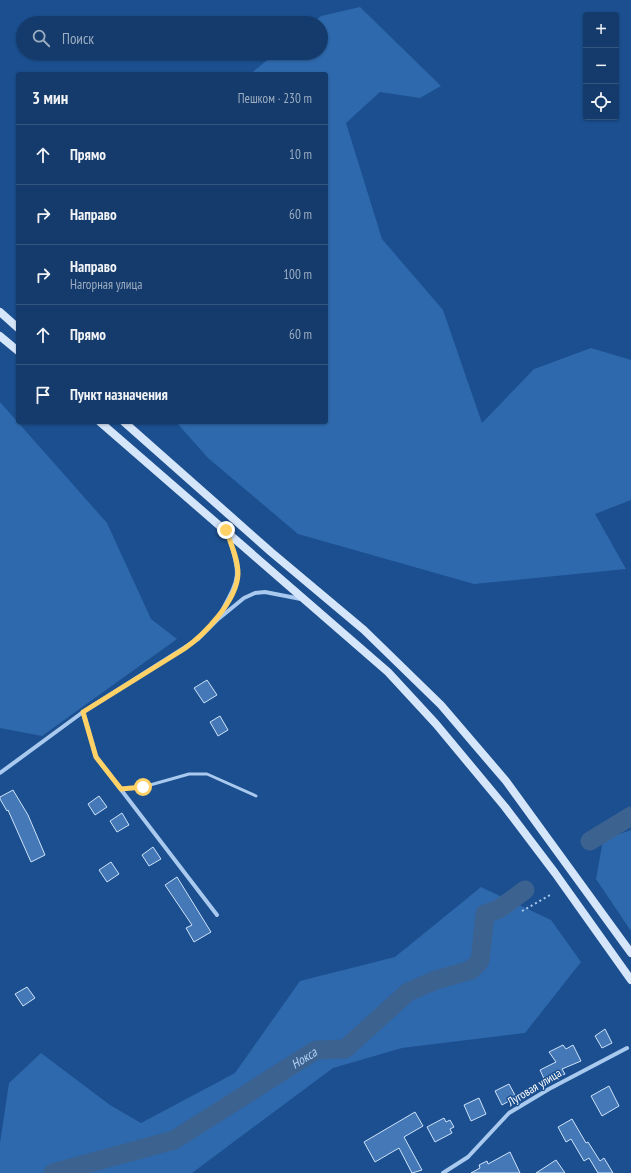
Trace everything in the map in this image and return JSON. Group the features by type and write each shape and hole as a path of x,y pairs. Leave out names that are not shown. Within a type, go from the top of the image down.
{"main road":[{"path":"0,312 16,326"},
{"path":"0,336 16,349"},
{"path":"102,424 226,530 303,599 359,644 388,672 436,724 510,813 555,873 631,980"},
{"path":"126,424 271,552 364,630 440,705 506,781 631,953"}],"street":[{"path":"216,620 235,587 238,575 237,561 226,530"},
{"path":"0,773 83,712 193,642 216,620 244,598 255,594 278,594 303,599"},
{"path":"83,712 96,757 217,914"},
{"name":"Луговая улица","path":"443,1173 468,1157 509,1113 548,1089 626,1048"}],"lane":[{"path":"121,789 143,787 189,774 207,774 256,796"}],"path":[{"path":"522,911 552,894"}],"shaded area":[{"path":"360,7 441,86 420,98 380,92 346,123 382,239 443,310 482,423 534,369 591,348 631,360 631,500 595,514 626,569 474,584 298,534 208,458 178,424 328,424 328,72 252,72 267,60 328,60 328,16 321,16"},
{"path":"0,402 16,420 16,424 19,424 107,523 151,619 177,639 42,736 0,728"},
{"path":"631,830 631,931 596,879 603,840"},
{"path":"481,887 551,920 581,962 525,1033 402,1048 333,1068 192,1173 0,1173 0,1143 9,1083 41,1053 110,1105 141,1123 235,1073 300,981 395,957"}],"building":[{"path":"207,680 217,695 204,703 194,688"},
{"path":"220,716 228,730 218,736 210,722"},
{"path":"13,790 28,815 45,855 31,862 8,810 7,811 0,799 0,797"},
{"path":"99,796 107,807 95,815 88,804"},
{"path":"122,813 129,825 117,832 110,821"},
{"path":"153,847 161,859 149,866 142,855"},
{"path":"111,862 119,874 107,882 99,870"},
{"path":"177,877 211,932 194,942 186,928 192,925 165,885"},
{"path":"27,987 35,998 23,1006 15,994"},
{"path":"605,1029 612,1043 602,1048 595,1036"},
{"path":"563,1045 566,1049 573,1045 581,1061 562,1069 565,1074 546,1083 540,1070 556,1062 549,1052"},
{"path":"509,1084 516,1097 502,1105 495,1091"},
{"path":"609,1086 619,1106 602,1116 591,1096"},
{"path":"479,1098 486,1114 471,1121 464,1105"},
{"path":"415,1112 423,1126 404,1137 422,1170 412,1173 399,1148 375,1162 364,1142"},
{"path":"444,1118 446,1122 450,1120 454,1127 450,1129 452,1133 435,1142 427,1127"},
{"path":"572,1119 586,1143 588,1142 600,1161 604,1158 613,1173 598,1173 589,1158 584,1161 571,1139 566,1142 558,1127"},
{"path":"510,1152 520,1173 471,1173 480,1168 479,1165 487,1161 488,1164"},
{"path":"556,1160 565,1173 536,1173"}],"waterway":[{"name":"Нокса","path":"590,841 631,816"},
{"name":"Нокса","path":"53,1173 174,1140 316,1050 345,1049 408,992 436,980 471,970 480,961 485,914 499,909 525,890"}],"route":[{"path":"143,787 121,789 96,757 83,712 184,649 198,639 216,620 235,587 238,575 237,561 226,530"}]}
